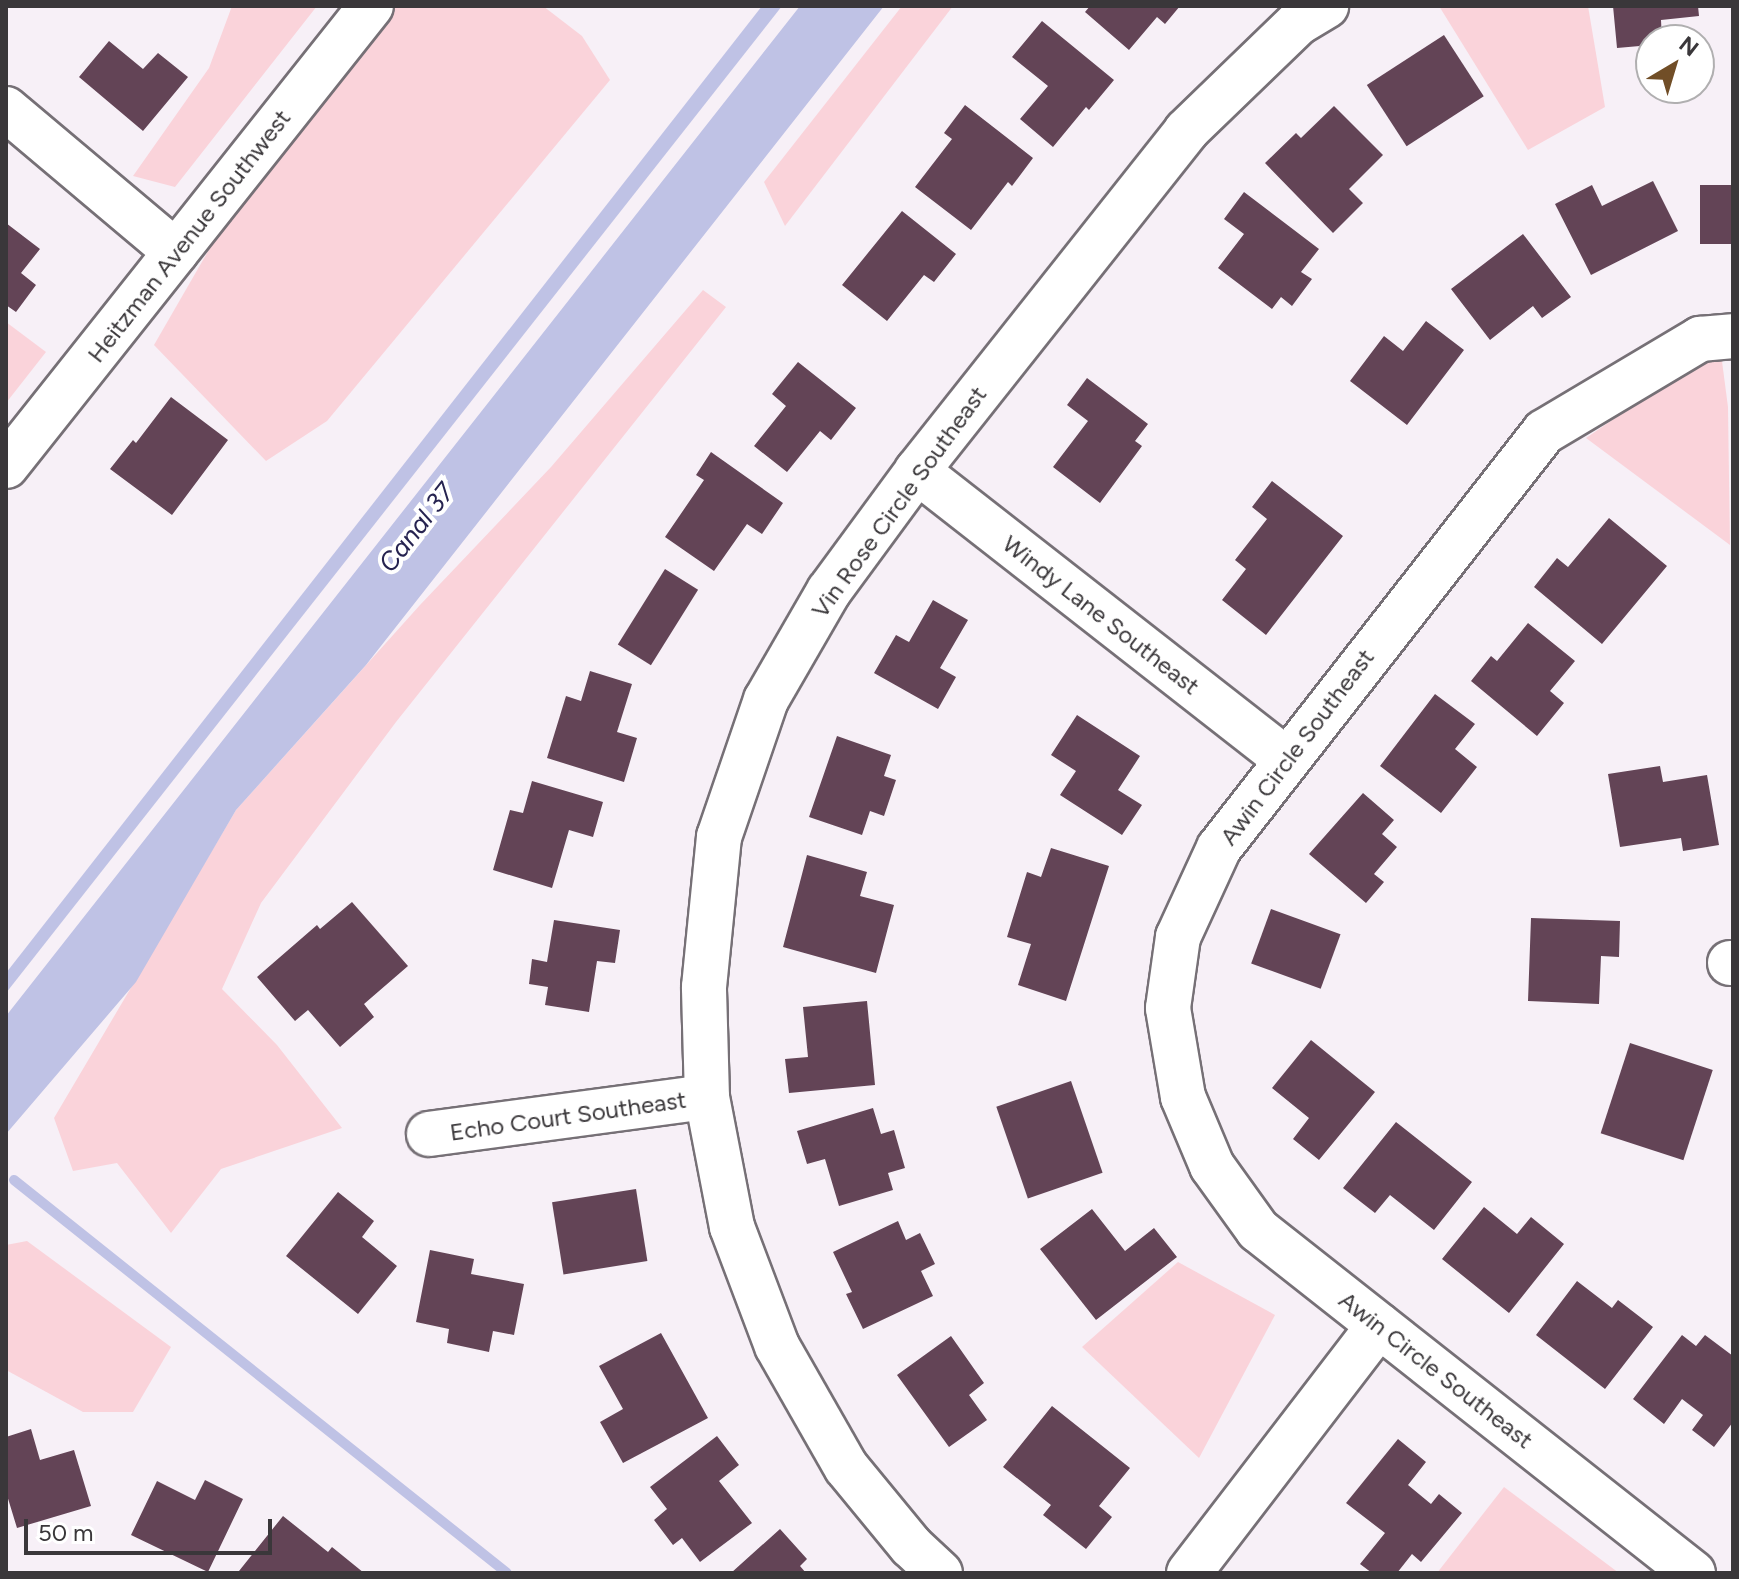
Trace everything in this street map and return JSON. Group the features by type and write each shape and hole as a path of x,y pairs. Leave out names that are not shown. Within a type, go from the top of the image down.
{"street":[{"name":"Heitzman Avenue Southwest","path":"6,466 371,6"},
{"name":"Vin Rose Circle Southeast","path":"940,1573 911,1546 846,1467 777,1346 732,1227 707,1097 704,987 719,837 766,700 829,591 917,471 1186,131 1298,23 1326,6"},
{"path":"6,109 176,252"},
{"name":"Awin Circle Southeast","path":"1693,1573 1258,1230 1212,1166 1183,1097 1168,1008 1178,937 1219,848 1285,758 1544,432 1700,339 1733,336"},
{"name":"Windy Lane Southeast","path":"917,471 1285,758"},
{"name":"Echo Court Southeast","path":"429,1134 707,1097"},
{"path":"1189,1573 1379,1325"}],"shaded area":[{"path":"232,6 317,6 175,187 133,176 209,68"},
{"path":"392,6 543,6 582,36 610,80 327,421 266,461 154,345 233,208"},
{"path":"902,6 953,6 785,226 764,182"},
{"path":"1439,6 1588,6 1605,107 1528,150"},
{"path":"703,290 726,307 396,722 261,903 222,989 277,1045 342,1128 221,1169 171,1233 117,1163 73,1171 54,1118 236,810 420,605 551,467"},
{"path":"6,322 46,352 6,403"},
{"path":"1720,346 1728,407 1730,545 1586,438"},
{"path":"27,1241 171,1347 133,1412 83,1412 6,1370 6,1245"},
{"path":"1178,1262 1275,1315 1199,1458 1082,1347"},
{"path":"1504,1487 1619,1573 1437,1573"}],"water":[{"path":"762,6 782,6 6,993 6,973"},
{"name":"Canal 37","path":"800,6 884,6 366,665 236,810 136,982 6,1134 6,1016"}],"building":[{"path":"1090,6 1180,6 1165,24 1157,17 1129,50 1085,12"},
{"path":"1613,6 1698,6 1699,16 1661,20 1661,24 1635,24 1635,46 1617,48"},
{"path":"1042,21 1114,80 1089,110 1086,107 1053,147 1020,119 1048,86 1012,57"},
{"path":"1444,35 1484,96 1407,146 1367,85"},
{"path":"109,41 143,69 158,53 188,77 143,131 79,77"},
{"path":"965,105 1033,158 1012,186 1008,182 971,230 915,187 952,139 944,133"},
{"path":"1334,106 1383,155 1349,189 1363,203 1333,233 1265,163 1296,133 1301,138"},
{"path":"1653,181 1678,231 1591,275 1555,204 1592,185 1602,206"},
{"path":"1700,185 1733,185 1733,244 1700,244"},
{"path":"1244,192 1319,249 1301,272 1312,279 1292,306 1281,297 1272,309 1218,268 1244,234 1224,219"},
{"path":"902,211 956,254 934,282 924,275 887,321 842,285"},
{"path":"6,223 40,249 21,273 36,285 16,312 6,305"},
{"path":"1523,234 1571,297 1542,318 1533,306 1490,340 1451,289"},
{"path":"1426,321 1464,350 1407,425 1350,381 1384,336 1403,351"},
{"path":"798,362 856,408 831,440 820,431 787,472 754,446 786,406 772,394"},
{"path":"1087,378 1148,424 1135,441 1142,446 1100,503 1053,467 1088,421 1067,405"},
{"path":"171,397 228,440 172,515 110,469 133,440 136,443"},
{"path":"711,452 783,503 762,534 747,524 714,571 665,537 704,480 696,475"},
{"path":"1272,481 1343,536 1266,635 1222,600 1246,569 1235,560 1267,519 1252,507"},
{"path":"1609,518 1667,566 1602,644 1534,587 1557,558 1568,567"},
{"path":"665,569 698,590 651,665 618,644"},
{"path":"933,600 968,620 940,668 956,677 938,709 874,673 896,635 909,642"},
{"path":"1528,623 1575,661 1550,691 1564,703 1537,736 1471,681 1491,656 1497,661"},
{"path":"590,671 632,684 617,732 637,738 624,782 547,758 566,696 581,701"},
{"path":"1435,694 1475,724 1455,749 1477,767 1441,813 1380,766"},
{"path":"1077,715 1140,756 1118,790 1142,805 1122,835 1060,795 1076,771 1051,755"},
{"path":"837,736 891,755 884,776 896,780 884,816 870,811 862,835 809,817"},
{"path":"1660,766 1663,782 1707,775 1719,845 1683,851 1681,838 1620,847 1608,774"},
{"path":"532,781 603,802 593,837 569,830 552,888 493,870 510,810 523,813"},
{"path":"1363,793 1394,820 1382,834 1397,847 1374,874 1384,882 1366,903 1309,854"},
{"path":"1051,848 1109,866 1066,1001 1018,985 1031,944 1007,937 1027,872 1041,877"},
{"path":"807,855 867,872 860,896 894,905 876,973 783,947"},
{"path":"352,902 408,966 364,1004 374,1017 340,1047 308,1010 295,1021 257,977 317,925 320,929"},
{"path":"1271,909 1341,934 1321,989 1251,964"},
{"path":"1531,918 1620,921 1619,957 1601,956 1599,1004 1528,1001"},
{"path":"554,920 620,930 615,963 597,961 589,1012 545,1005 548,987 529,984 532,959 547,962"},
{"path":"867,1001 875,1085 789,1093 785,1059 808,1057 803,1007"},
{"path":"1311,1040 1375,1092 1319,1160 1293,1139 1309,1118 1272,1088"},
{"path":"1630,1043 1713,1070 1683,1160 1601,1133"},
{"path":"1071,1081 1103,1173 1028,1198 996,1107"},
{"path":"873,1108 881,1134 894,1130 905,1168 888,1173 893,1190 839,1206 825,1159 807,1164 797,1131"},
{"path":"1396,1122 1472,1182 1434,1230 1390,1195 1375,1213 1343,1188"},
{"path":"636,1189 647,1261 563,1274 552,1202"},
{"path":"338,1192 374,1221 362,1237 397,1266 358,1314 286,1256"},
{"path":"1484,1207 1517,1234 1531,1217 1564,1244 1509,1313 1442,1259"},
{"path":"1092,1209 1125,1251 1154,1228 1177,1257 1096,1320 1040,1249"},
{"path":"898,1221 906,1240 920,1233 935,1264 921,1271 933,1296 863,1329 846,1294 852,1292 833,1252"},
{"path":"430,1250 474,1259 471,1274 524,1284 514,1335 493,1331 489,1352 447,1343 449,1329 416,1322"},
{"path":"1577,1281 1612,1308 1618,1300 1653,1327 1605,1389 1536,1335"},
{"path":"661,1333 708,1418 623,1463 600,1422 623,1409 599,1366"},
{"path":"1682,1335 1696,1346 1705,1335 1733,1356 1733,1422 1714,1447 1692,1430 1703,1415 1682,1399 1664,1424 1633,1399"},
{"path":"951,1336 984,1383 969,1395 987,1420 949,1447 897,1375"},
{"path":"1052,1406 1130,1468 1099,1506 1112,1517 1086,1549 1043,1515 1051,1505 1003,1467"},
{"path":"31,1429 40,1460 74,1450 91,1506 17,1528 6,1492 6,1437"},
{"path":"717,1436 739,1465 719,1481 752,1523 700,1562 682,1538 673,1545 654,1520 667,1509 650,1487"},
{"path":"1398,1439 1426,1462 1408,1485 1431,1504 1439,1494 1462,1513 1421,1562 1412,1554 1397,1573 1372,1573 1360,1564 1385,1533 1346,1503"},
{"path":"205,1480 243,1499 208,1572 131,1535 157,1481 195,1500"},
{"path":"283,1516 328,1552 332,1547 364,1573 239,1571"},
{"path":"780,1529 807,1559 800,1566 806,1573 731,1573"}],"waterway":[{"path":"14,1180 507,1573"}]}
